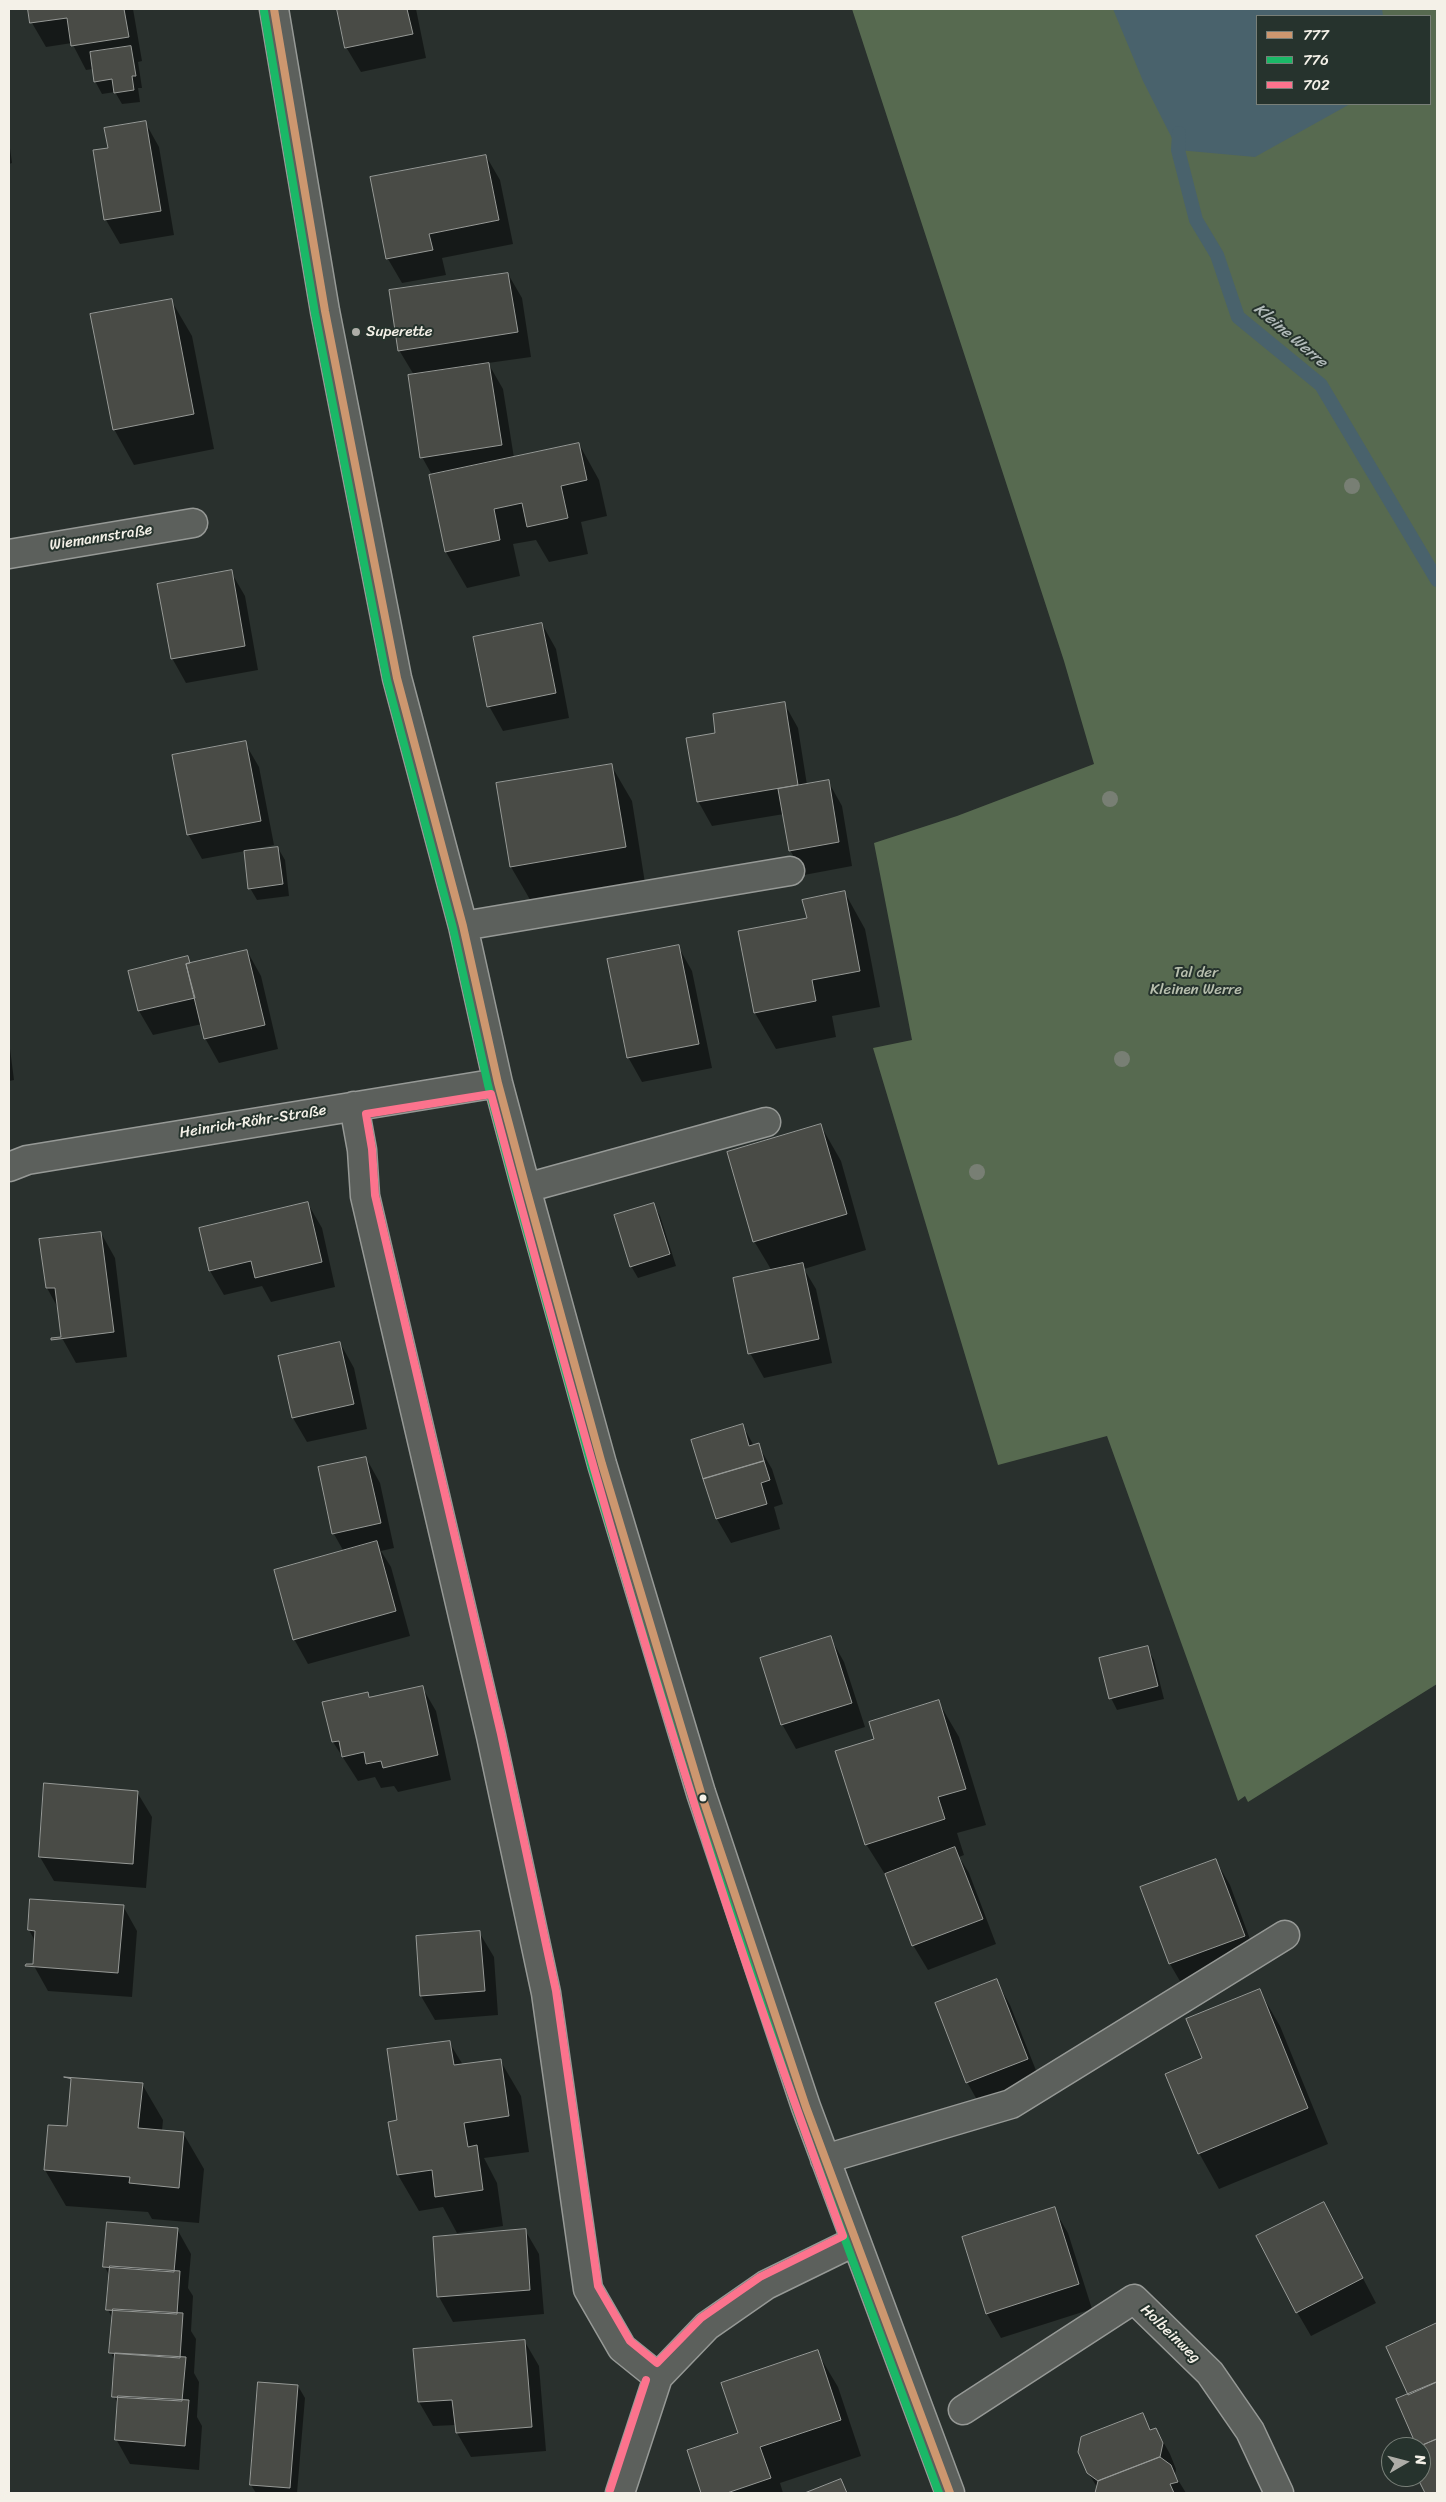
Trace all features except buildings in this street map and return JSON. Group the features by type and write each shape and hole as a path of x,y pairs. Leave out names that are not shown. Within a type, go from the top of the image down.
{"street":[{"path":"274,9 325,311 397,678 463,926 498,1083 526,1188 602,1464 701,1792 825,2159 950,2493"},
{"name":"Wiemannstraße","path":"9,554 193,523"},
{"path":"463,926 790,870"},
{"name":"Heinrich-Röhr-Straße","path":"9,1167 27,1160 498,1083"},
{"path":"354,1106 362,1150 365,1196 491,1736 546,1993 588,2289 622,2348 658,2377"},
{"path":"526,1188 766,1122"},
{"path":"825,2159 1011,2104 1286,1935"},
{"path":"620,2493 658,2377 707,2326 759,2290 856,2242"},
{"name":"Holbeinweg","path":"963,2410 1134,2299 1210,2372 1250,2431 1279,2493"}],"green space":[{"name":"Tal der Kleinen Werre","path":"852,9 1437,9 1437,1684 1248,1802 1245,1796 1238,1801 1107,1436 998,1465 873,1048 912,1040 874,843 957,816 1094,764 1064,661"}],"water":[{"path":"1113,9 1382,9 1383,15 1256,15 1256,105 1348,105 1255,157 1178,150 1143,81"}],"waterway":[{"name":"Kleine Werre","path":"1179,133 1178,150 1196,220 1217,255 1238,317 1321,385 1437,580"}],"transit line":[{"name":"777","path":"274,9 325,311 397,678 463,926 498,1083 526,1188 602,1464 701,1793 806,2107 950,2493"},
{"name":"776","path":"264,11 315,313 387,680 453,928 488,1085 516,1191 592,1467 692,1796 797,2110 939,2493"},
{"name":"702","path":"491,1094 542,1284 679,1756 757,1996 843,2236 760,2277 701,2318 657,2363 630,2341 598,2286 556,1991 501,1734 375,1195 372,1149 366,1114 491,1094"},
{"name":"702","path":"610,2490 646,2380"}],"place":[{"name":"Superette","path":"356,332"}]}
